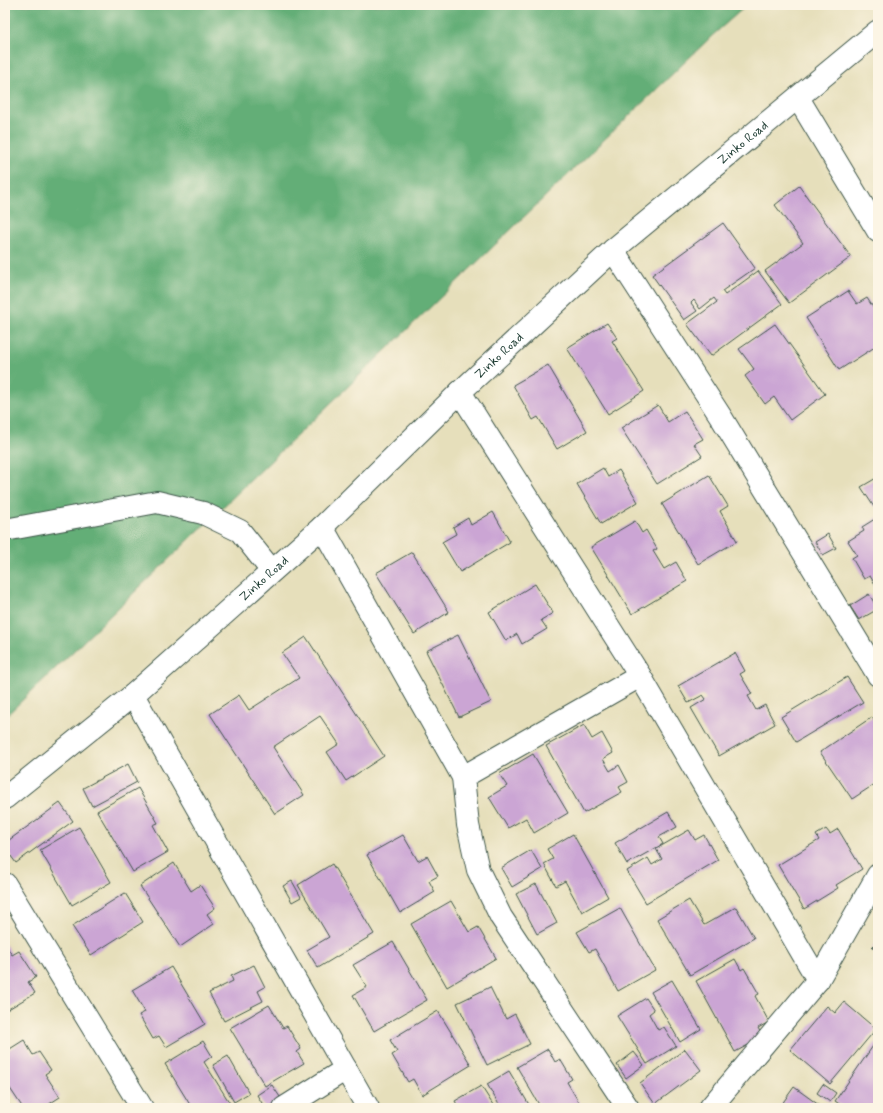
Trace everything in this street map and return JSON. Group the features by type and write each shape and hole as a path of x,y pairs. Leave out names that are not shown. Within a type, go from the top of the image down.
{"street":[{"name":"Zinko Road","path":"5,798 134,695 322,527 460,392 613,250 878,31"},
{"path":"798,98 878,231"},
{"path":"613,250 721,417 878,675"},
{"path":"460,392 640,676 818,980"},
{"path":"5,530 158,502 203,513 240,531 272,572"},
{"path":"322,527 463,777 468,825 478,870 501,917 628,1108"},
{"path":"463,777 640,676"},
{"path":"134,695 368,1108"},
{"path":"710,1108 818,980 878,875"},
{"path":"5,884 142,1108"},
{"path":"284,1108 346,1070"}],"green space":[{"path":"5,5 747,5 713,35 5,717"}],"building":[{"path":"799,186 851,257 789,303 765,271 803,243 775,205"},
{"path":"723,223 755,268 722,291 725,295 758,271 782,304 711,356 687,324 717,302 714,298 700,309 694,300 691,303 697,311 684,320 652,275"},
{"path":"848,291 857,304 867,298 878,315 878,345 839,370 806,318"},
{"path":"607,323 617,338 612,341 644,391 608,414 567,348"},
{"path":"775,324 825,394 790,420 774,397 765,404 745,376 754,369 739,349"},
{"path":"548,365 587,431 557,449 538,417 533,420 513,385"},
{"path":"658,405 668,422 685,411 703,439 694,444 702,456 657,484 621,428"},
{"path":"603,468 608,477 619,470 638,502 601,524 577,484"},
{"path":"709,475 728,506 720,511 737,541 698,564 662,504"},
{"path":"878,477 878,504 874,507 861,487"},
{"path":"493,512 510,542 460,572 442,542 456,534 453,527 468,518 471,525"},
{"path":"878,517 878,589 870,576 864,579 852,558 857,555 848,541 864,531 862,527"},
{"path":"635,521 642,533 646,530 657,549 653,551 664,569 676,562 687,581 632,614 591,547"},
{"path":"828,534 836,548 823,555 815,542"},
{"path":"412,552 449,612 414,634 376,573"},
{"path":"535,584 553,613 541,620 547,629 522,644 517,634 506,641 489,612"},
{"path":"869,594 878,609 859,620 850,606"},
{"path":"458,635 491,702 459,717 426,651"},
{"path":"306,637 384,756 346,781 327,752 339,744 320,716 273,747 304,795 275,814 210,714 239,695 249,710 299,678 282,653"},
{"path":"735,653 745,671 740,674 752,694 748,696 756,710 765,705 775,724 719,756 691,708 706,699 703,695 688,703 678,686"},
{"path":"847,677 863,702 796,742 781,717"},
{"path":"872,717 878,727 878,782 852,799 820,752"},
{"path":"584,725 592,739 602,733 613,753 603,759 610,771 619,765 628,782 619,787 622,792 584,813 546,746"},
{"path":"533,754 568,813 534,833 526,818 508,828 489,797 507,786 499,774"},
{"path":"128,764 137,782 92,806 83,788"},
{"path":"138,788 158,823 153,825 168,852 133,872 97,811"},
{"path":"60,803 73,821 16,863 5,848 5,843"},
{"path":"668,812 677,827 659,837 663,844 627,864 615,843"},
{"path":"79,827 111,882 72,905 40,850"},
{"path":"826,829 830,834 838,829 862,869 836,885 838,888 804,909 778,865 819,840 816,835"},
{"path":"689,830 695,840 704,835 718,860 646,903 627,871 648,858 652,865 662,859 656,849"},
{"path":"573,834 608,897 582,912 565,881 556,886 544,864 553,859 547,849"},
{"path":"403,835 418,861 427,856 438,876 429,881 435,892 400,913 367,855"},
{"path":"531,850 542,869 512,887 501,868"},
{"path":"174,863 191,891 200,885 215,908 207,914 214,924 180,947 140,886"},
{"path":"332,864 374,934 318,968 307,950 329,937 298,885"},
{"path":"292,881 301,897 292,902 283,886"},
{"path":"536,884 557,923 537,934 516,894"},
{"path":"125,893 143,922 91,955 72,926"},
{"path":"689,900 704,925 736,907 754,938 690,975 657,919"},
{"path":"451,901 469,932 478,927 496,958 447,987 411,924"},
{"path":"620,908 655,970 618,991 595,949 589,952 577,932"},
{"path":"878,941 878,952 872,947"},
{"path":"393,942 427,1000 374,1031 353,995 367,987 353,965"},
{"path":"5,944 12,955 19,951 36,977 28,982 35,993 5,1011"},
{"path":"735,959 741,970 744,968 759,994 755,996 769,1022 758,1028 763,1037 735,1052 696,981"},
{"path":"254,965 265,987 258,991 263,1001 224,1021 209,993 233,981 231,976"},
{"path":"171,967 205,1024 166,1047 159,1036 153,1039 139,1015 145,1012 132,990"},
{"path":"672,980 701,1029 680,1042 651,992"},
{"path":"490,987 506,1019 515,1014 530,1044 487,1065 457,1003"},
{"path":"646,998 654,1010 649,1014 658,1030 664,1027 676,1046 647,1064 617,1016"},
{"path":"844,1002 876,1029 830,1084 790,1050 827,1006 835,1013"},
{"path":"269,1005 283,1028 287,1026 301,1049 297,1052 304,1063 265,1086 230,1028"},
{"path":"438,1011 471,1065 422,1095 413,1079 408,1082 392,1055 397,1052 390,1040"},
{"path":"24,1040 33,1055 39,1052 51,1070 45,1074 60,1097 43,1108 23,1108 5,1081 5,1052"},
{"path":"203,1041 212,1056 204,1062 231,1105 227,1108 192,1108 165,1064"},
{"path":"875,1043 878,1045 878,1108 845,1108 835,1101"},
{"path":"548,1049 555,1062 560,1059 572,1079 567,1082 580,1104 573,1108 541,1108 517,1067"},
{"path":"685,1049 701,1070 655,1104 640,1083"},
{"path":"634,1052 644,1065 626,1078 617,1065"},
{"path":"228,1056 249,1093 234,1102 213,1065"},
{"path":"509,1071 531,1108 501,1108 487,1084"},
{"path":"823,1084 836,1093 830,1102 817,1093"},
{"path":"272,1085 282,1100 269,1108 265,1108 257,1095"},
{"path":"481,1086 495,1108 459,1108 455,1101"},
{"path":"794,1087 823,1108 779,1108"},
{"path":"5,1099 11,1108 5,1108"}]}
